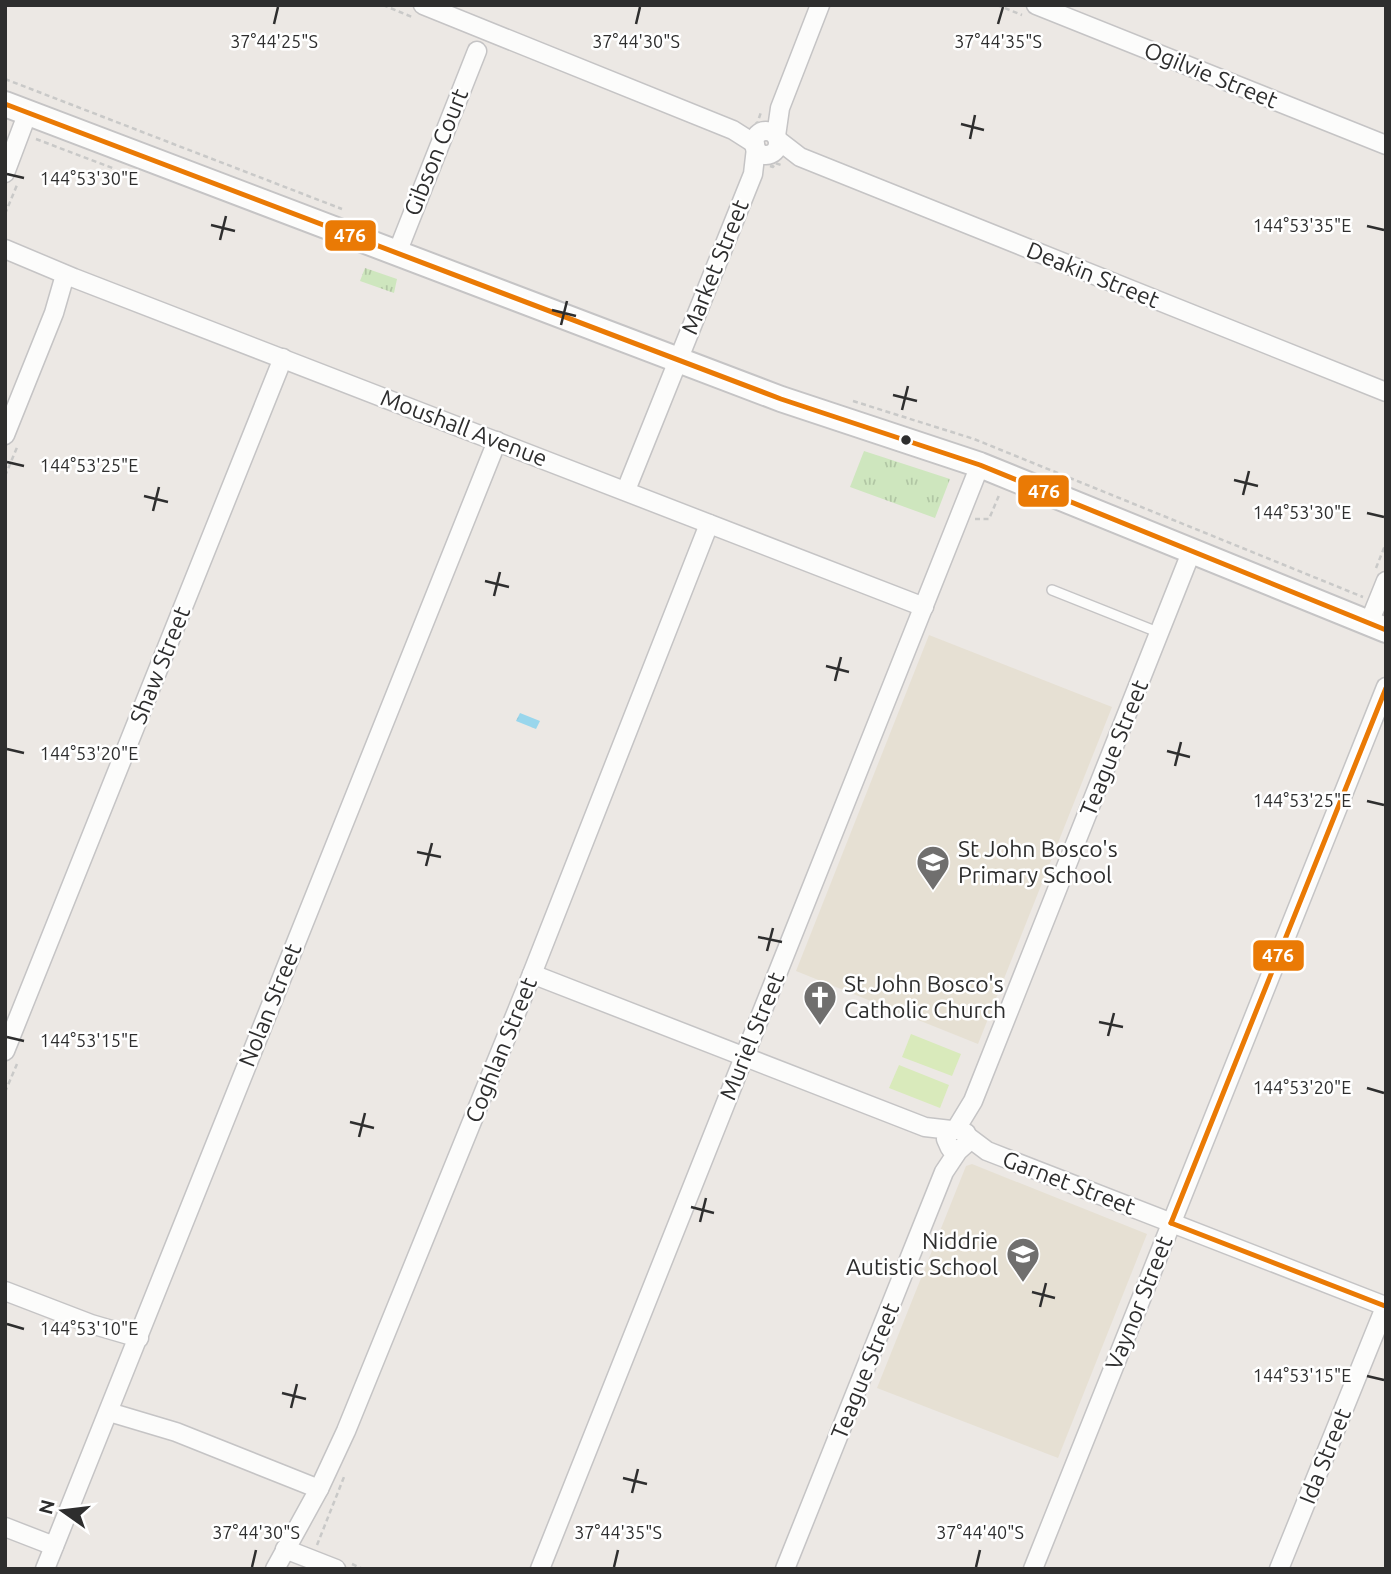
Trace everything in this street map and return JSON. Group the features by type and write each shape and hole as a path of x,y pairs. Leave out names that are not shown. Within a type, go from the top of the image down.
{"main road":[{"path":"17,108 781,399 980,465 1377,626"}],"street":[{"name":"Market Street","path":"626,490 820,5"},
{"name":"Ogilvie Street","path":"1036,5 1386,145"},
{"path":"421,12 766,143"},
{"name":"Gibson Court","path":"397,253 477,51"},
{"path":"5,173 17,108"},
{"name":"Deakin Street","path":"766,143 1386,392"},
{"name":"Moushall Avenue","path":"5,249 923,607"},
{"path":"5,435 69,276"},
{"name":"Shaw Street","path":"5,1051 283,358"},
{"name":"Nolan Street","path":"45,1569 497,441"},
{"name":"Muriel Street","path":"540,1569 980,465"},
{"name":"Coghlan Street","path":"275,1569 319,1489 346,1431 532,974 709,524"},
{"name":"Teague Street","path":"785,1569 1192,550"},
{"path":"1377,626 1386,581"},
{"name":"Vaynor Street","path":"1033,1569 1386,687"},
{"name":"Garnet Street","path":"532,974 1386,1305"},
{"path":"5,1290 137,1342"},
{"name":"Ida Street","path":"1279,1569 1380,1341 1386,1305"},
{"path":"111,1406 319,1489"},
{"path":"5,1527 54,1546"},
{"path":"285,1549 339,1564"}],"lane":[{"path":"1052,590 1160,633"}],"path":[{"path":"383,5 421,12"},
{"path":"5,79 351,213"},
{"path":"320,1552 316,1546 347,1469"},
{"path":"339,1564 363,1569"}],"shaded area":[{"name":"St John Bosco's Primary School","path":"929,635 1112,707 978,1044 796,971"},
{"name":"Niddrie Autistic School","path":"972,1164 1147,1234 1058,1458 877,1388 966,1166"}],"green space":[{"path":"365,268 397,279 394,293 360,281"},
{"path":"864,451 950,479 935,518 850,487"},
{"path":"911,1034 961,1054 952,1076 902,1057"},
{"path":"899,1065 949,1085 940,1108 889,1088"}],"water":[{"path":"520,713 540,721 536,729 516,721"}],"transit line":[{"name":"476","path":"5,104 781,399 980,465 1386,630"},
{"name":"476","path":"1171,1223 1386,688"},
{"name":"476","path":"1171,1223 1385,1306"}],"place":[{"name":"St John Bosco's Primary School","path":"933,892"},
{"name":"St John Bosco's Catholic Church","path":"820,1027"},
{"name":"Niddrie Autistic School","path":"1023,1284"}]}
